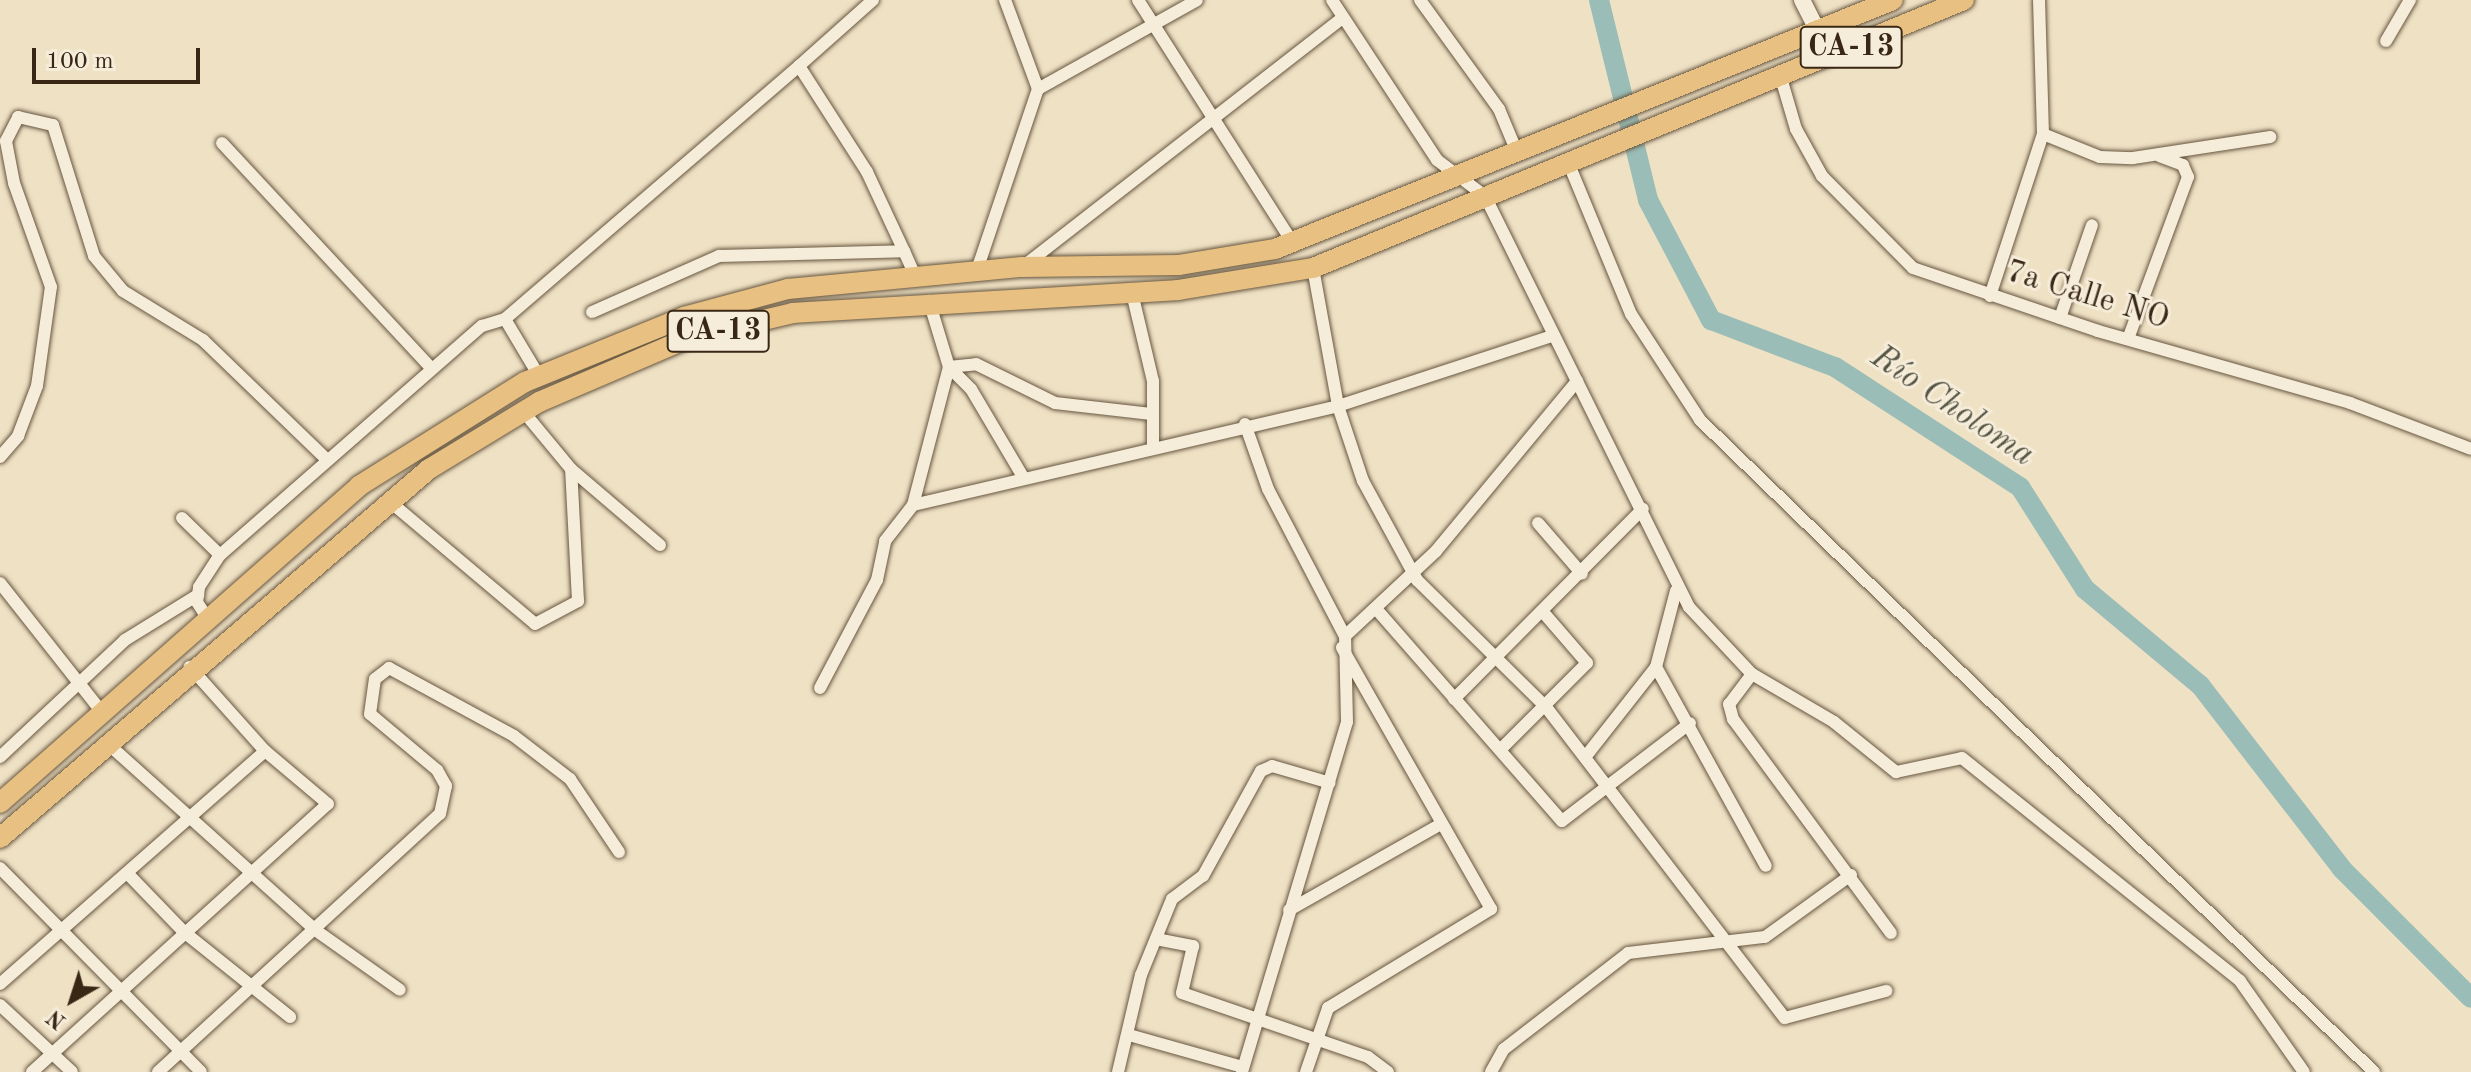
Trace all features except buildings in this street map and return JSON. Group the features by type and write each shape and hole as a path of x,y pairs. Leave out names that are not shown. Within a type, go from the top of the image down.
{"highway":[{"name":"CA-13","path":"0,803 359,486 481,405 539,376 684,317 788,289 1022,267 1179,265 1292,242 1460,177 1725,65 1893,0"},
{"name":"CA-13","path":"0,838 190,667 388,500 523,411 691,337 793,313 929,301 1132,293 1313,268 1737,93 1781,78 1964,0"}],"street":[{"path":"0,757 82,687 125,640 198,595 220,555 324,457 491,320 505,319 873,0"},
{"path":"976,273 1038,89 1005,0"},
{"path":"1138,0 1292,242"},
{"path":"1038,89 1156,28 1197,0"},
{"path":"1332,0 1437,160 1485,196 1549,337 1577,381 1643,509 1676,591 1752,674 1834,722 1896,772 1962,758 2240,981 2304,1072"},
{"path":"1420,0 1499,109 1517,152"},
{"path":"1802,0 1817,30"},
{"path":"1990,296 2043,134 2039,0"},
{"path":"2386,41 2410,0"},
{"path":"1022,267 1216,119 1343,17"},
{"path":"799,66 867,172 915,276"},
{"name":"7a Calle NO","path":"1781,78 1796,129 1822,176 1913,268 2060,318 2350,403 2471,449"},
{"path":"0,457 18,436 37,386 51,287 14,183 6,141 18,117 53,125 94,256 123,291 203,340 324,457"},
{"path":"2043,134 2100,157 2157,155 2270,137"},
{"path":"222,143 431,368"},
{"path":"2128,339 2188,177 2183,165 2157,155"},
{"path":"1574,160 1624,302 1700,420 2374,1072"},
{"path":"2060,318 2092,225"},
{"path":"592,312 719,256 904,251"},
{"path":"1313,268 1338,406 1363,481 1414,574 1546,707 1609,784 1791,1022 1886,991"},
{"path":"1132,293 1149,355 1153,446"},
{"path":"929,301 949,367 971,389 1023,477"},
{"path":"505,319 539,376"},
{"path":"913,505 1245,424 1338,406 1549,337"},
{"path":"949,367 976,364 1055,403 1151,414"},
{"path":"820,688 877,580 885,541 913,505 949,367"},
{"path":"1129,1035 1243,1070 1254,1018 1347,722 1344,642 1414,574 1577,381"},
{"path":"523,411 571,469 660,545"},
{"path":"1245,424 1268,489 1344,642 1441,824 1491,909 1328,1008 1306,1072"},
{"path":"388,500 535,624 578,601 571,469"},
{"path":"1454,699 1582,574 1643,509"},
{"path":"182,518 220,555"},
{"path":"1538,523 1582,574"},
{"path":"0,583 102,712"},
{"path":"1586,756 1656,667 1676,591"},
{"path":"198,595 208,619"},
{"path":"1378,611 1562,821 1690,723"},
{"path":"1500,750 1587,663 1543,612"},
{"path":"32,1072 116,988 250,875 328,804 265,751 190,667"},
{"path":"1656,667 1690,723 1766,866"},
{"path":"158,1072 314,929 445,802 437,770 370,714 375,679 389,668 514,736 570,779 619,852"},
{"path":"1752,674 1729,704 1733,719 1891,933"},
{"path":"107,743 250,875 314,929 400,990"},
{"path":"0,984 265,751"},
{"path":"1118,1072 1156,939 1172,899 1203,876 1265,767 1330,783"},
{"path":"1289,910 1441,824"},
{"path":"0,868 201,1072"},
{"path":"127,873 184,932 290,1017"},
{"path":"1491,1072 1504,1049 1628,953 1765,937 1851,875"},
{"path":"1156,939 1193,946 1182,993 1318,1039 1388,1072"},
{"path":"0,1005 72,1072"}],"waterway":[{"name":"Río Choloma","path":"1599,0 1648,200 1711,320 1835,367 2020,487 2085,589 2200,685 2342,869 2471,998"}]}
